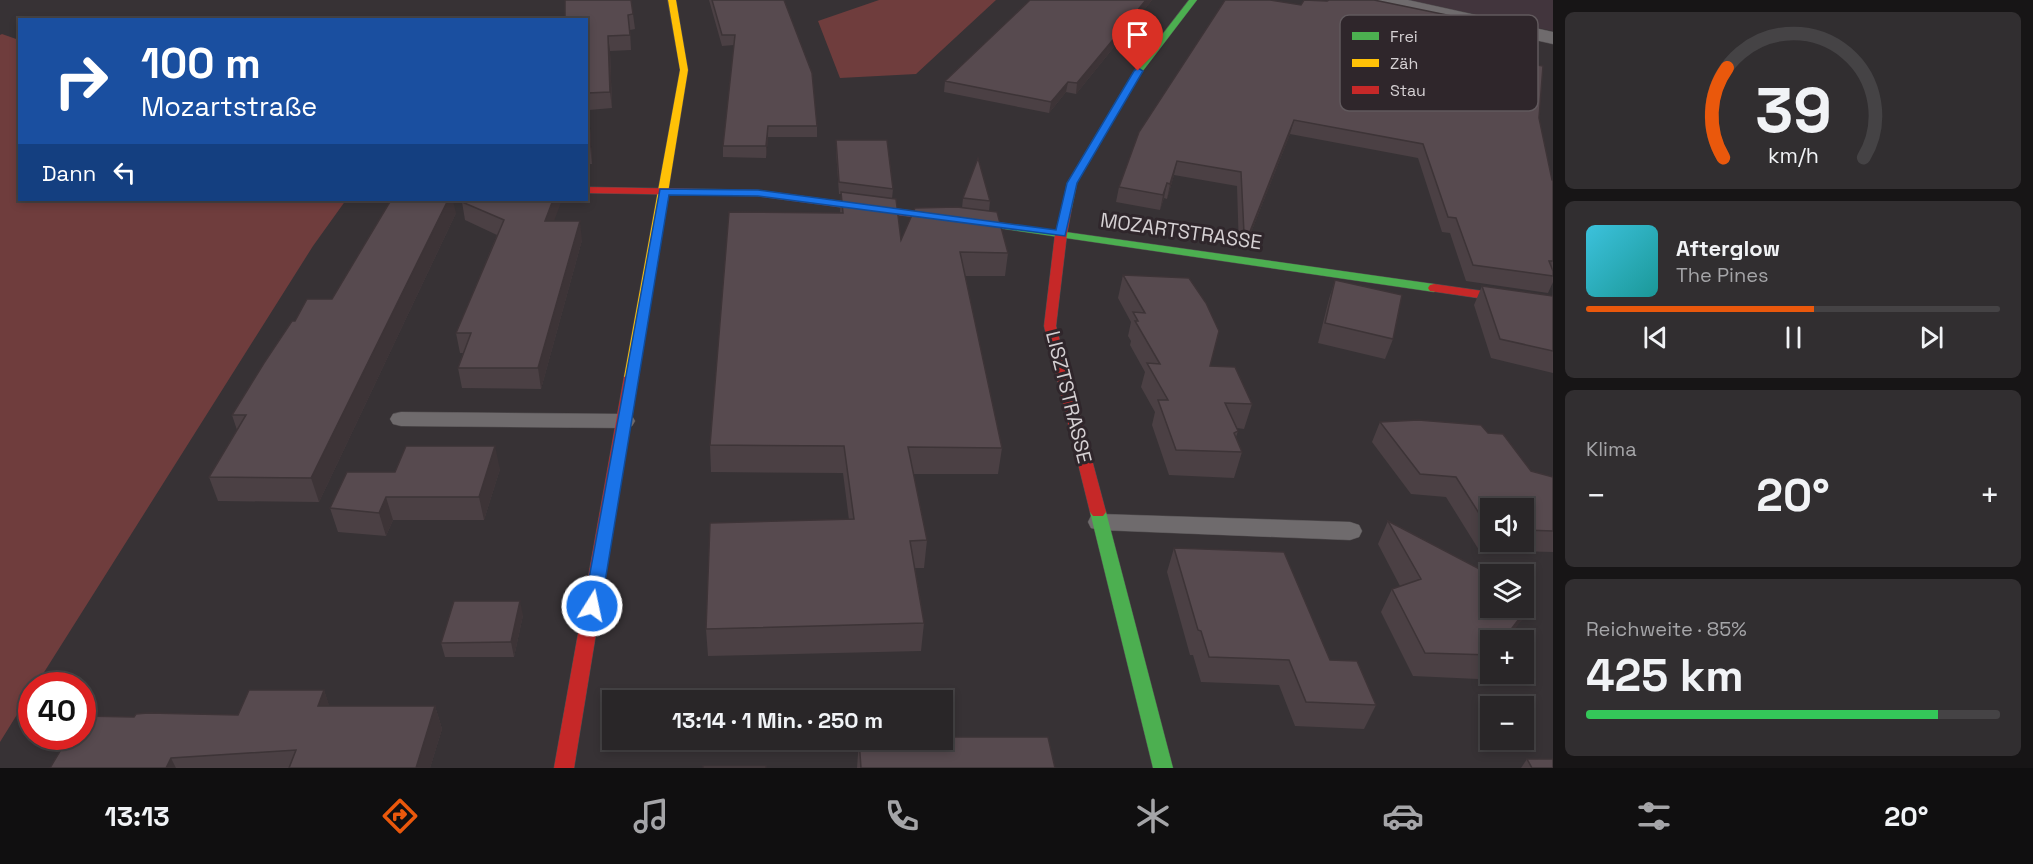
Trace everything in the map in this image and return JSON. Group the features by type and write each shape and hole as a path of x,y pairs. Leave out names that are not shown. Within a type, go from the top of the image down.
{"street":[{"path":"564,768 684,70 672,0"},
{"name":"LISZTSTRASSE","path":"1163,768 1050,326 1061,234 1072,183 1138,71 1193,0"},
{"path":"1383,0 1450,15"},
{"path":"1538,35 1553,38"},
{"name":"MOZARTSTRASSE","path":"588,190 758,193 1553,305"}],"lane":[{"path":"400,419 624,421"},
{"path":"1100,522 1350,531"}],"shaded area":[{"path":"879,0 996,0 916,74 840,78 818,21"},
{"path":"1406,0 1553,0 1553,31 1538,28 1538,15 1477,15"},
{"path":"2,34 18,40 18,201 345,201 313,246 44,672 18,672 18,713 0,742 0,35"}],"building":[{"path":"565,0 631,0 633,14 628,15 630,35 608,36 610,92 588,93 588,18 565,18"},
{"path":"712,0 784,0 812,73 817,126 768,126 766,146 723,146 735,35 722,35"},
{"path":"1030,0 1146,0 1077,83 1068,82 1051,102 945,81"},
{"path":"1225,0 1270,0 1301,5 1304,0 1374,0 1447,15 1340,15 1340,111 1538,111 1538,65 1543,66 1539,118 1553,181 1553,261 1549,261 1553,276 1473,265 1456,218 1448,217 1423,144 1294,120 1249,234 1244,233 1241,172 1177,161 1170,184 1167,183 1163,195 1119,187 1139,132"},
{"path":"588,93 590,146 588,146"},
{"path":"836,140 887,140 893,189 839,182"},
{"path":"978,158 990,201 963,198"},
{"path":"841,192 896,199 901,240 915,208 957,207 997,212 1008,253 960,252 1002,448 908,447 927,540 910,541 924,623 706,629 710,523 854,519 844,446 710,445 729,212 843,213"},
{"path":"390,201 448,201 311,478 209,477 246,415 232,415 292,321 295,321 307,299 332,299"},
{"path":"553,201 545,221 580,221 538,368 458,368 471,333 456,333 504,220 462,202"},
{"path":"1123,275 1189,278 1206,303 1219,331 1210,366 1235,367 1252,404 1225,403 1238,431 1234,433 1242,452 1176,450 1158,400 1168,400 1147,363 1160,364 1135,321 1138,321 1133,312 1145,313"},
{"path":"1335,280 1402,295 1393,339 1325,323"},
{"path":"1482,286 1553,296 1553,351 1500,339"},
{"path":"1418,420 1481,425 1488,433 1503,434 1531,471 1553,477 1553,531 1534,530 1534,498 1480,498 1480,515 1456,477 1420,474 1380,422"},
{"path":"406,446 495,446 479,497 386,497 379,513 330,508 347,472 395,472"},
{"path":"1388,521 1480,569 1480,618 1520,618 1511,630 1480,630 1480,655 1425,653 1392,589 1421,579"},
{"path":"1174,548 1284,552 1330,660 1357,661 1376,705 1306,702 1289,660 1209,657 1201,631 1198,630"},
{"path":"454,601 520,601 511,642 441,643"},
{"path":"249,690 324,690 318,706 435,706 416,768 289,768 296,750 171,758 166,768 50,768 61,750 96,750 96,716 134,717 136,714 148,713 238,715"},
{"path":"953,737 1048,737 1055,768 861,768 860,750 953,750"},
{"path":"1527,759 1553,759 1553,768 1532,768"},
{"path":"703,766 766,766 766,768 703,768"}],"traffic: fast":[{"path":"1067,207 1072,183 1138,71 1193,0"},
{"path":"981,223 1434,288"},
{"path":"1098,512 1163,768"}],"traffic: slow":[{"path":"631,377 684,70 672,0"}],"traffic: jam":[{"path":"588,190 757,193 981,223"},
{"path":"1067,207 1061,234 1050,326 1098,512"},
{"path":"1434,288 1553,305"},
{"path":"564,768 631,377"}],"route":[{"path":"592,606 664,191 758,193 1061,234 1072,183 1138,71"}]}
